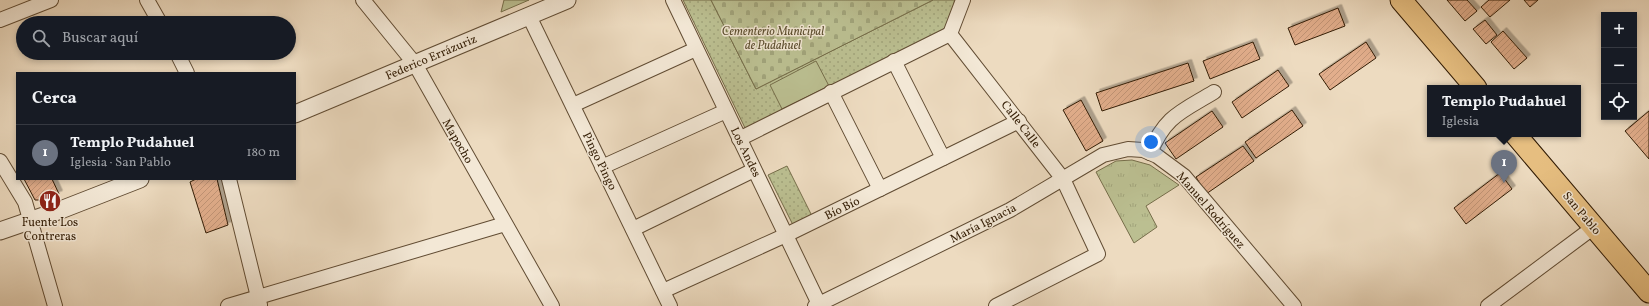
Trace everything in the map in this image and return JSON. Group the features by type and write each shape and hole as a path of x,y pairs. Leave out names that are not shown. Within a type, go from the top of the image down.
{"main road":[{"path":"1401,0 1473,85"},
{"name":"San Pablo","path":"1518,137 1649,292"}],"street":[{"path":"0,20 51,0"},
{"path":"147,0 156,16"},
{"name":"Mapocho","path":"363,0 415,64 552,306"},
{"name":"Federico Errázuriz","path":"296,114 567,0"},
{"name":"Los Andes","path":"672,0 786,236 817,305"},
{"path":"739,139 950,34 963,0"},
{"name":"Pingo Pingo","path":"529,16 670,306"},
{"name":"Calle Calle","path":"950,34 1063,179 1098,254 996,306"},
{"path":"573,105 696,49"},
{"path":"180,60 186,72"},
{"path":"894,61 943,158"},
{"path":"831,92 880,189"},
{"path":"1150,153 1158,134 1171,119 1214,92"},
{"path":"602,167 726,111"},
{"name":"Bío Bío","path":"663,291 786,236 1019,121"},
{"name":"María Ignacia","path":"817,305 1010,210 1096,158 1110,152 1128,149 1150,153"},
{"name":"Manuel Rodríguez","path":"1150,153 1162,159 1184,176 1294,306"},
{"path":"0,161 25,202 55,306"},
{"path":"633,228 754,170"},
{"path":"0,231 31,221 137,180"},
{"path":"229,180 260,302"},
{"path":"228,306 260,302 505,224"},
{"path":"1488,306 1594,227"},
{"name":"Mapocho","path":"542,289 545,306"}],"green space":[{"path":"504,0 529,0 501,12"},
{"path":"683,0 711,0 756,89 933,0 958,0 950,28 746,130"},
{"name":"Cementerio Municipal de Pudahuel","path":"711,0 933,0 756,89"},
{"path":"816,61 829,86 782,109 770,85"},
{"path":"1132,160 1150,165 1179,185 1146,206 1157,227 1134,243 1096,172 1116,161"},
{"path":"787,166 813,218 794,227 768,175"}],"building":[{"path":"1447,0 1467,0 1477,11 1465,21"},
{"path":"1489,0 1510,0 1490,17 1481,7"},
{"path":"1524,0 1538,0 1530,7"},
{"path":"1338,8 1345,26 1295,45 1288,28"},
{"path":"1485,20 1497,35 1486,44 1473,29"},
{"path":"1503,31 1527,58 1514,69 1491,42"},
{"path":"1253,42 1260,59 1210,79 1203,61"},
{"path":"1366,42 1376,58 1330,90 1319,74"},
{"path":"1188,63 1194,81 1102,111 1096,93"},
{"path":"1278,70 1289,86 1242,118 1232,102"},
{"path":"1081,100 1103,141 1086,151 1063,110"},
{"path":"1292,110 1303,126 1256,158 1245,142"},
{"path":"1212,111 1223,127 1176,159 1165,143"},
{"path":"1649,111 1649,159 1625,131"},
{"path":"1243,146 1254,161 1206,194 1196,177"},
{"path":"1500,173 1512,189 1466,224 1454,208"},
{"path":"25,180 52,180 59,194 42,200 35,200"},
{"path":"194,180 217,180 228,225 206,233 190,182"}],"place":[{"name":"Templo Pudahuel","path":"1504,183"},
{"name":"Fuente Los Contreras","path":"50,201"}]}
